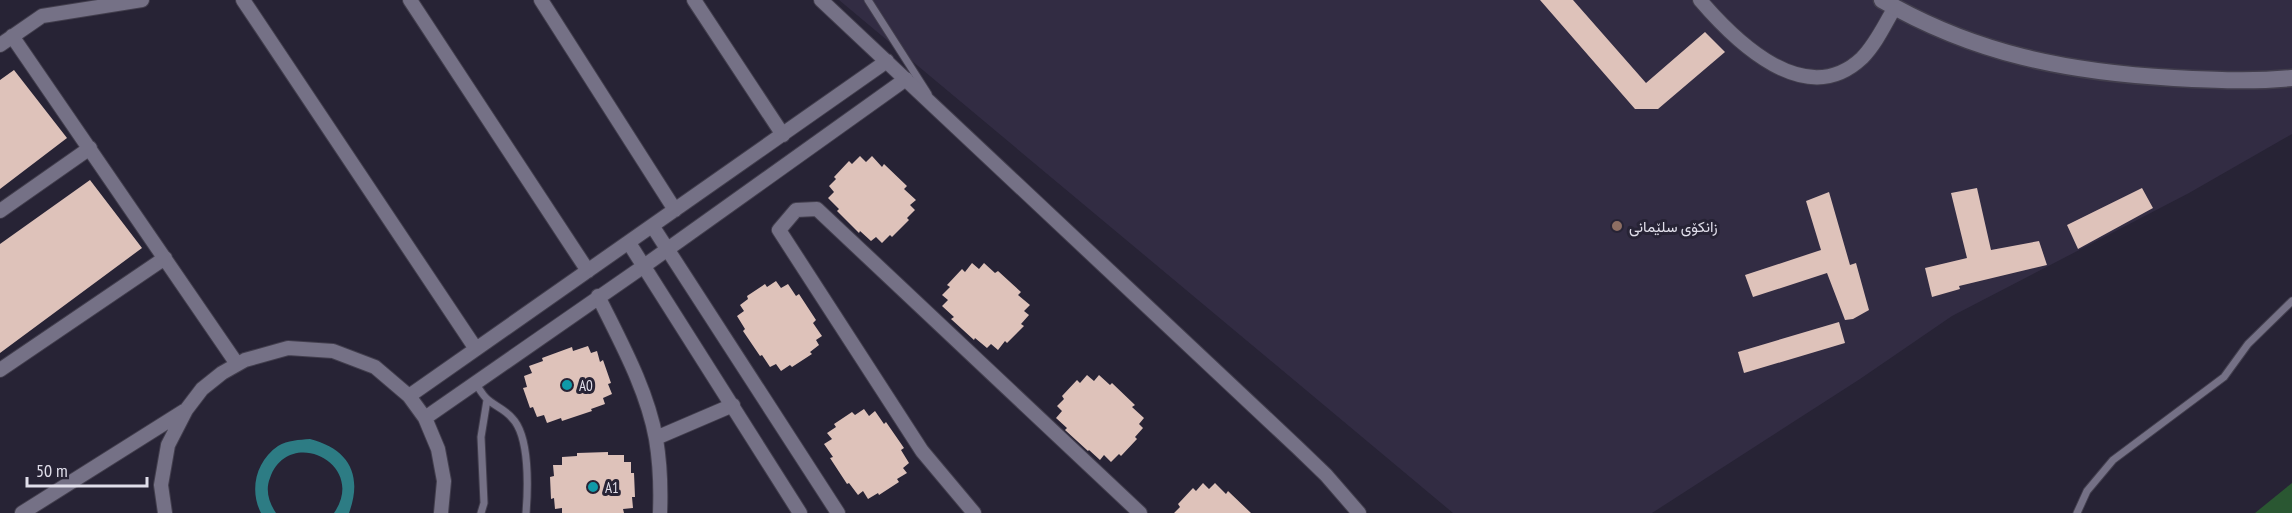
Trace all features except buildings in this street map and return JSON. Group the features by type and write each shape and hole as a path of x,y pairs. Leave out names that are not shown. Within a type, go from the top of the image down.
{"street":[{"path":"0,45 42,16 142,0"},
{"path":"243,0 476,349"},
{"path":"410,0 588,271"},
{"path":"542,0 675,210"},
{"path":"694,0 783,135"},
{"path":"821,0 1305,455 1359,513"},
{"path":"1700,0 1737,39 1766,61 1784,71 1803,76 1824,76 1853,65 1870,49 1889,4 1986,47 2031,60 2076,69 2204,80 2290,78"},
{"path":"12,36 237,364"},
{"path":"409,396 887,61"},
{"path":"425,418 644,266 906,79"},
{"path":"834,99 849,119"},
{"path":"0,211 90,148"},
{"path":"974,513 922,451 779,230 795,210 817,209 1140,513"},
{"path":"652,226 838,513"},
{"path":"629,243 800,513"},
{"path":"0,370 165,258"},
{"path":"598,296 627,355 644,398 656,438 661,486 660,513"},
{"path":"165,513 162,484 168,446 186,410 202,389 222,373 245,360 288,348 333,351 375,367 409,396 425,418 438,449 444,481 441,513"},
{"path":"656,438 733,405"},
{"path":"22,513 186,410"}],"lane":[{"path":"868,0 937,108"},
{"path":"2077,513 2086,491 2113,460 2224,377 2254,338 2292,300"},
{"path":"476,383 487,399 503,408 515,420 522,433 528,494 526,513"},
{"path":"482,513 484,503 481,437 487,399"}],"shaded area":[{"name":"زانکۆی سلێمانی","path":"839,0 2292,0 2292,134 2189,193 1952,316 1860,379 1652,513 1453,513"},
{"path":"310,439 335,449 349,466 354,487 349,513 334,513 342,495 341,479 334,466 322,457 308,453 293,454 280,462 270,478 268,487 270,501 276,513 261,513 257,504 255,486 264,460 270,452 282,444"},
{"path":"2292,483 2292,513 2255,513"}],"place":[{"name":"زانکۆی سلێمانی","path":"1617,226"},
{"name":"A0","path":"567,385"},
{"name":"A1","path":"593,487"}]}
